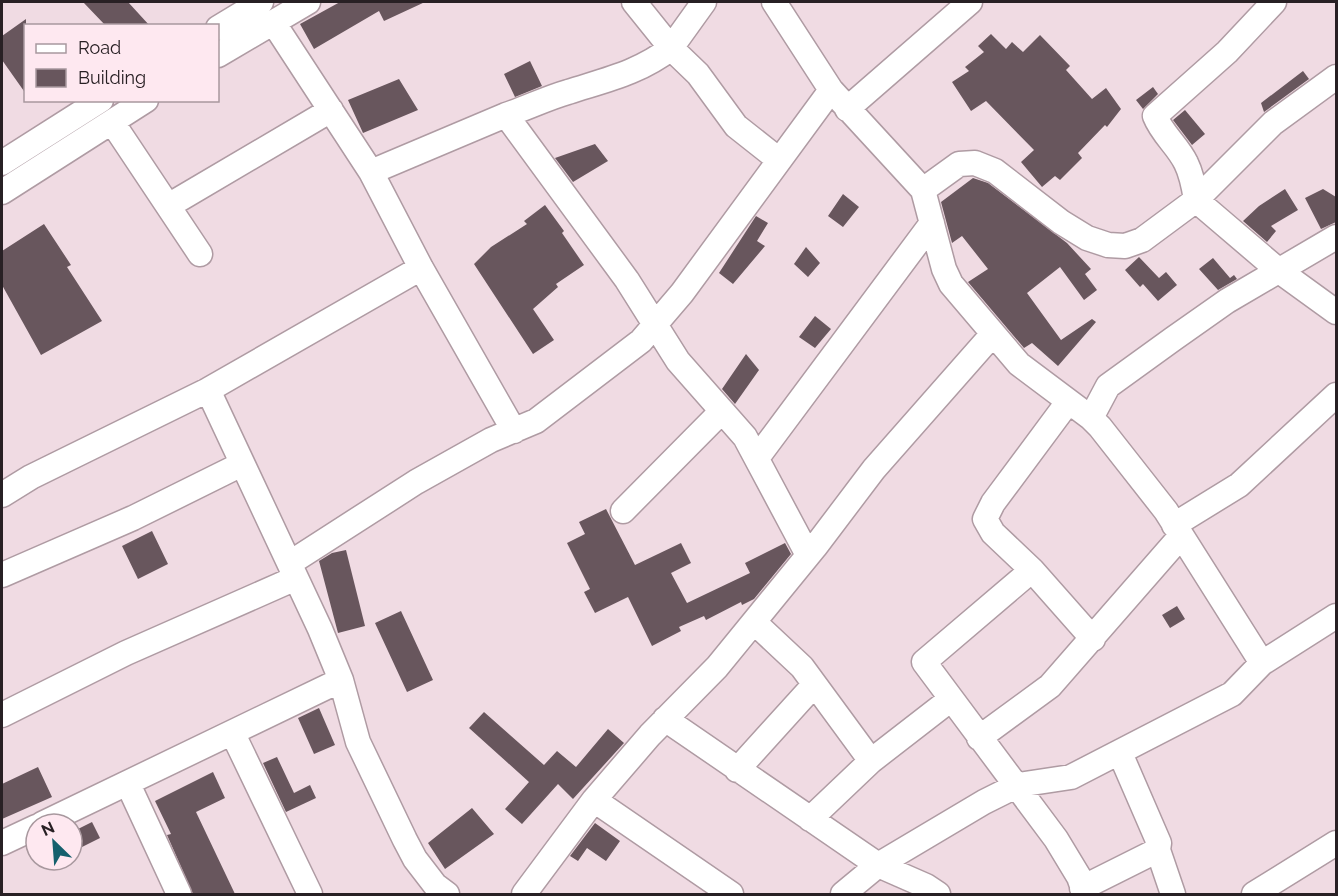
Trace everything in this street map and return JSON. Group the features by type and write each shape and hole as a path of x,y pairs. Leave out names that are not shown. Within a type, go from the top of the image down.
{"street":[{"path":"219,27 261,2"},
{"path":"219,54 308,2"},
{"path":"634,2 671,48 698,74 736,126 779,160"},
{"path":"371,172 567,92 614,79 652,63 671,48 704,2"},
{"path":"847,109 970,2"},
{"path":"1274,2 1227,52 1155,116 1159,127 1186,162 1193,180 1196,200 1278,270 1336,312"},
{"path":"777,3 831,90 923,190 951,284 1019,364 1091,418 1178,530 1262,663"},
{"path":"273,22 371,172 514,431"},
{"path":"923,190 959,164 975,163 995,171 1061,222 1088,238 1108,245 1125,246 1142,240 1196,200 1273,123 1336,77"},
{"path":"2,715 293,571 416,482 491,440 536,421 641,341 656,325 831,90"},
{"path":"2,163 98,102"},
{"path":"2,192 143,102"},
{"path":"168,206 331,110"},
{"path":"507,116 627,280 678,361 745,437 808,555"},
{"path":"112,122 200,254"},
{"path":"757,458 932,223"},
{"path":"1091,418 1108,386 1227,301 1336,237"},
{"path":"2,495 31,477 208,390 422,268"},
{"path":"530,893 594,800 665,719 717,667 874,469 992,335"},
{"path":"208,390 293,571 340,680 358,742 415,859 435,885 447,894"},
{"path":"979,738 1050,686 1093,639 1178,530 1239,484 1336,395"},
{"path":"1068,402 993,503 985,519 993,532 1032,570 1093,639"},
{"path":"623,511 722,411"},
{"path":"2,575 133,518 242,464"},
{"path":"1032,570 925,660 928,668 979,738 1018,785 1056,839 1084,891 1158,850"},
{"path":"843,894 878,865 984,802 1018,785 1071,777 1232,694 1262,663 1336,616"},
{"path":"754,622 802,667 871,761"},
{"path":"68,812 340,680"},
{"path":"738,770 814,685"},
{"path":"810,819 871,761 951,699"},
{"path":"665,719 878,865 926,886 938,894"},
{"path":"232,734 310,894"},
{"path":"1120,753 1159,843 1158,850 1173,894"},
{"path":"128,784 175,893"},
{"path":"594,800 731,894"},
{"path":"2,843 24,833"},
{"path":"1254,894 1336,843"}],"building":[{"path":"83,2 128,2 148,24 104,24"},
{"path":"340,2 425,2 384,21 379,11 314,49 300,24"},
{"path":"26,19 26,24 24,24 24,91 2,60 2,36"},
{"path":"991,34 1006,49 1012,42 1023,52 1040,35 1070,66 1066,70 1092,99 1106,88 1121,109 1107,127 1105,125 1078,153 1082,158 1060,180 1055,176 1042,187 1021,162 1034,150 986,101 971,111 952,82 969,71 965,67 984,52 978,46"},
{"path":"530,61 542,86 515,97 504,74"},
{"path":"1303,71 1309,79 1264,112 1261,103"},
{"path":"399,79 418,110 363,133 348,100"},
{"path":"1153,87 1158,94 1143,109 1136,100"},
{"path":"1185,110 1205,134 1192,145 1173,120"},
{"path":"595,144 608,161 573,182 555,158"},
{"path":"973,178 988,183 1067,243 1091,269 1085,274 1097,290 1084,300 1060,267 1027,293 1061,340 1092,319 1096,322 1058,366 1032,343 1024,348 968,282 988,269 962,236 952,243 941,202"},
{"path":"1285,189 1298,210 1271,226 1276,231 1267,242 1243,221 1259,206"},
{"path":"1323,189 1336,197 1336,222 1321,229 1305,198"},
{"path":"843,194 859,207 843,227 828,216"},
{"path":"545,205 584,265 556,284 558,287 533,309 554,340 533,354 474,264 491,247 527,224 524,221"},
{"path":"756,216 768,223 757,241 765,246 733,284 719,273"},
{"path":"44,224 71,265 67,267 102,321 41,355 2,285 2,251"},
{"path":"806,247 820,263 808,277 794,264"},
{"path":"1139,257 1159,278 1166,272 1177,285 1158,301 1143,284 1140,287 1125,270"},
{"path":"1213,258 1230,278 1234,275 1237,279 1218,290 1199,269"},
{"path":"815,316 831,329 815,348 799,337"},
{"path":"746,354 759,370 735,404 722,389"},
{"path":"606,509 635,565 681,543 691,563 671,573 687,603 750,573 745,563 785,543 791,554 754,599 742,605 741,602 706,620 704,616 679,627 681,631 652,646 628,597 595,613 584,592 590,589 567,543 585,534 579,522"},
{"path":"152,531 168,564 138,579 122,546"},
{"path":"346,550 365,626 338,633 319,561 332,553"},
{"path":"1177,606 1185,619 1170,628 1162,615"},
{"path":"401,611 433,680 407,692 375,623"},
{"path":"319,708 335,745 314,754 298,718"},
{"path":"484,712 544,765 557,751 576,767 608,729 624,743 573,799 558,784 522,824 505,809 529,782 469,728"},
{"path":"277,757 294,793 310,785 316,798 286,812 263,763"},
{"path":"38,767 52,797 2,819 2,784"},
{"path":"213,772 225,798 196,812 235,894 193,894 167,835 171,834 155,801"},
{"path":"472,808 494,834 445,869 428,843"},
{"path":"92,822 100,838 84,846 84,826"},
{"path":"595,823 620,841 606,861 587,848 578,861 570,856"}]}
